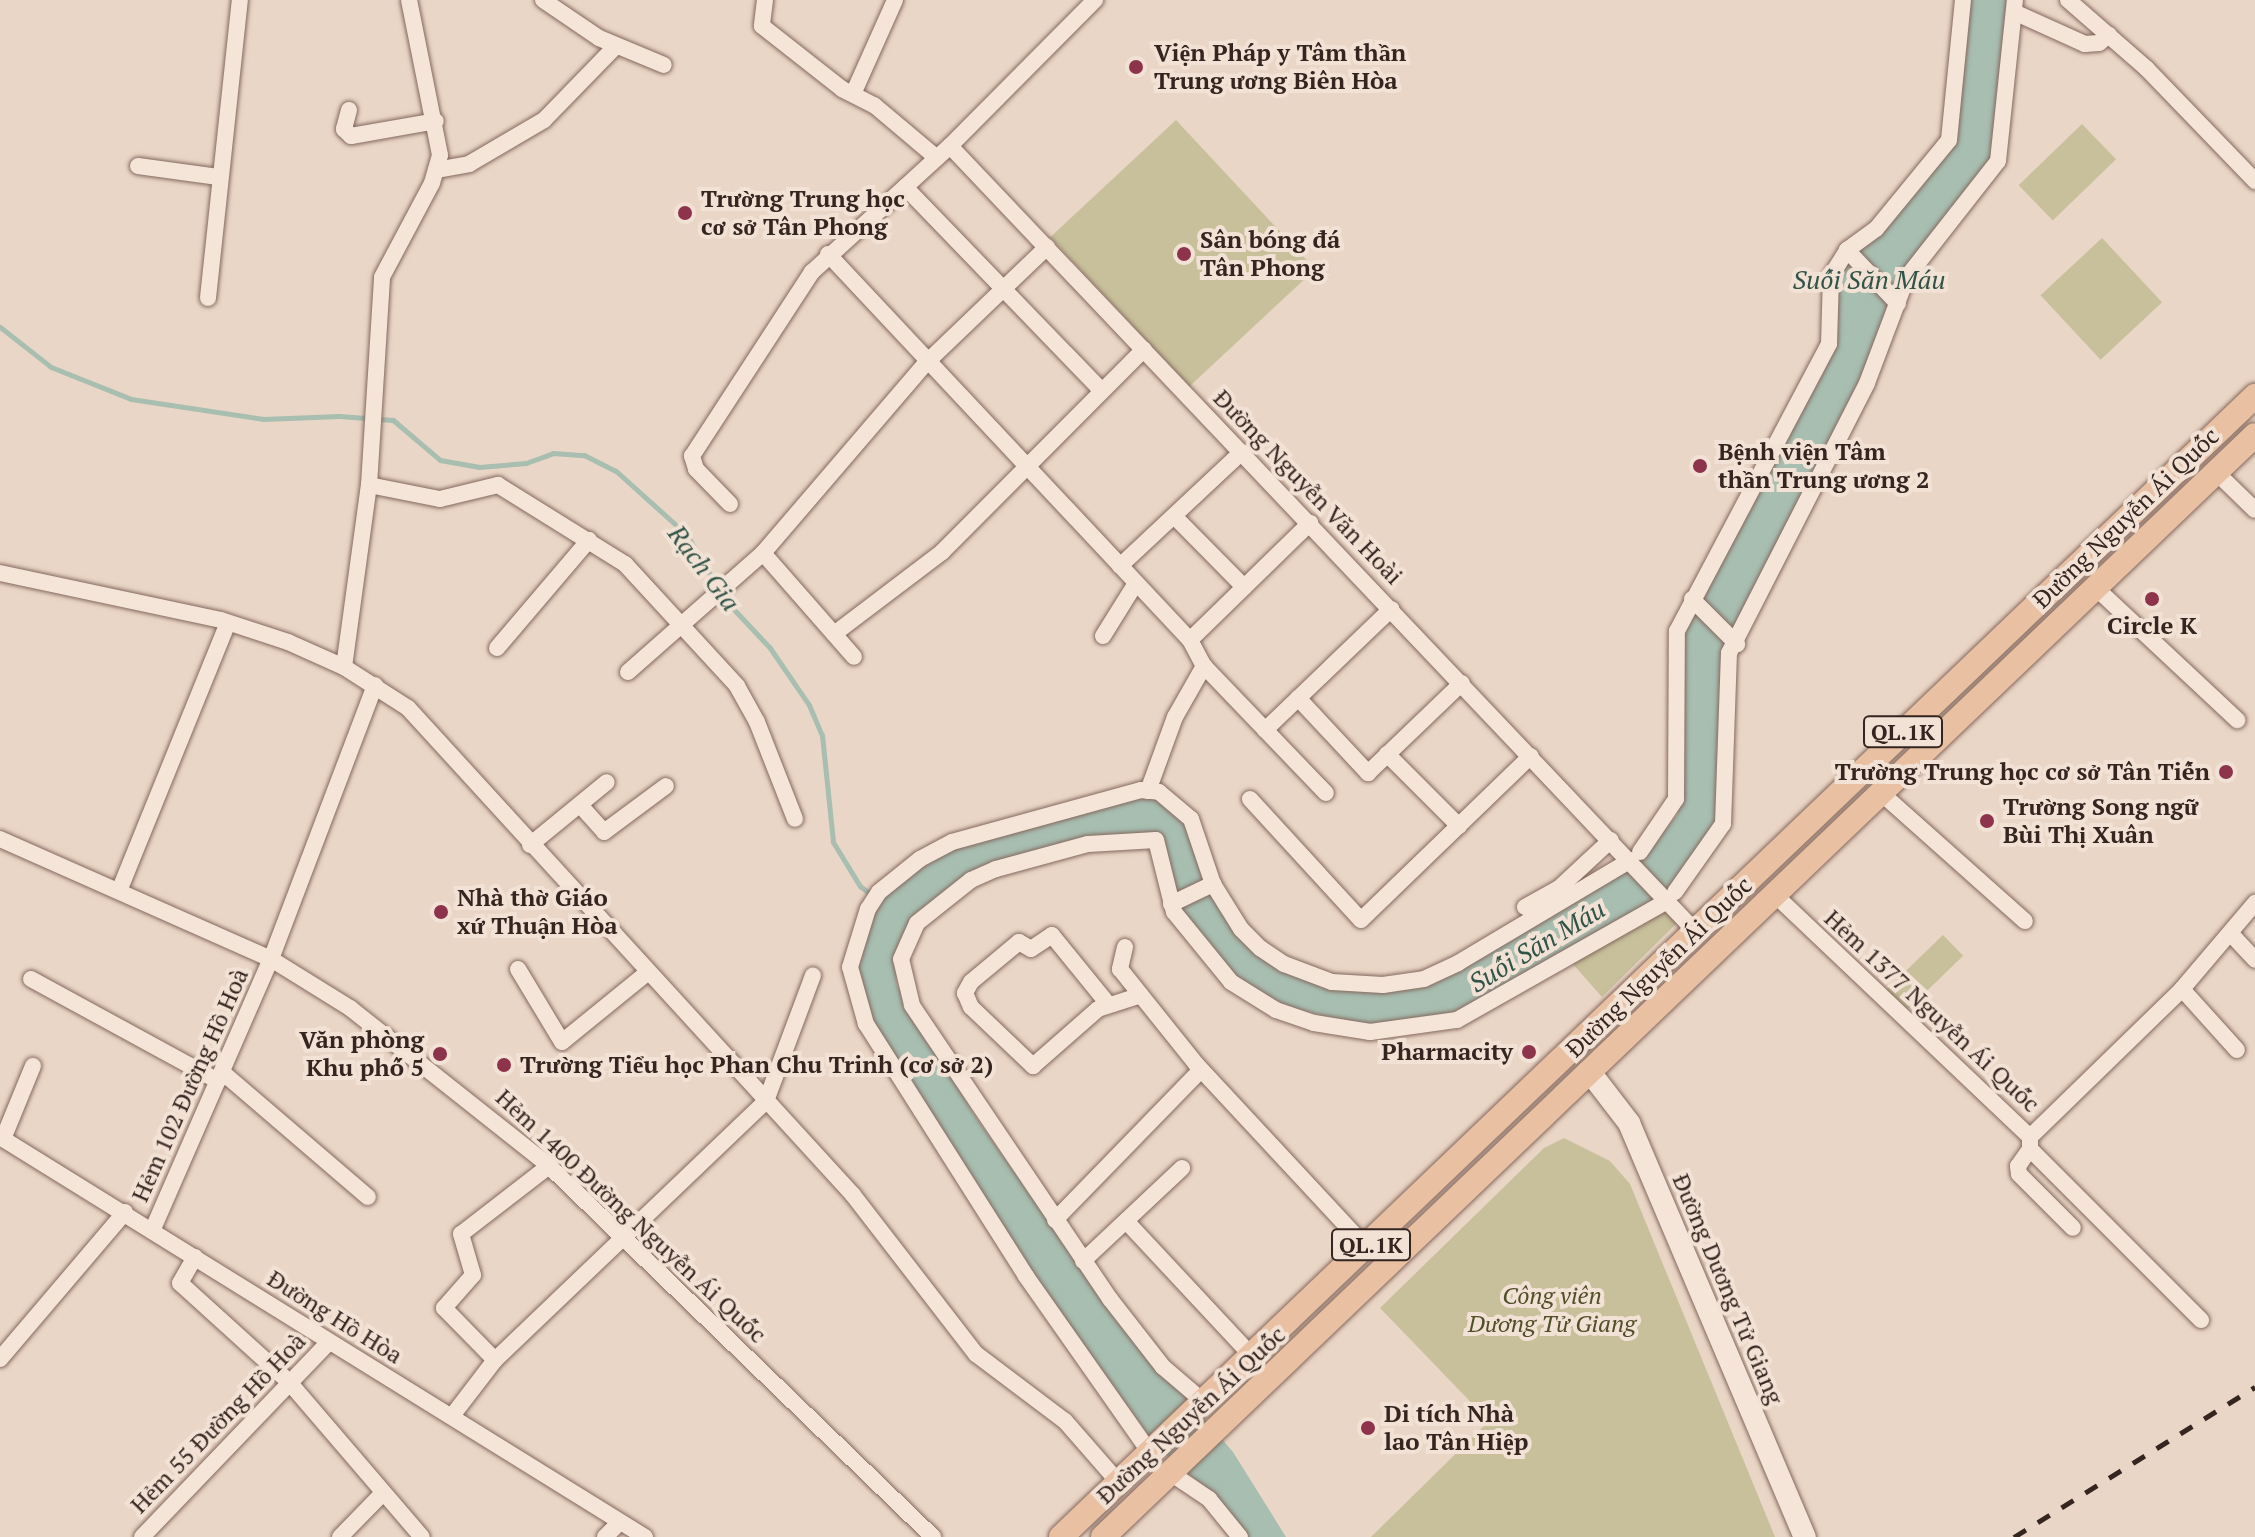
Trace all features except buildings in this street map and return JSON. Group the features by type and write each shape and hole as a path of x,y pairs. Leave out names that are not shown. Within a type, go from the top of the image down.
{"main road":[{"name":"Đường Nguyễn Ái Quốc","path":"1061,1537 1253,1357 2255,396"},
{"name":"Đường Nguyễn Ái Quốc","path":"1106,1536 2255,435"},
{"path":"2196,452 2216,472"},
{"path":"1570,1053 1589,1071"},
{"name":"Đường Dương Tử Giang","path":"1589,1071 1629,1123 1805,1537"}],"street":[{"path":"208,298 218,177 240,0"},
{"path":"344,667 369,485 382,277 436,170 436,121 409,0"},
{"path":"543,0 616,46 664,65"},
{"path":"765,0 762,26 937,158"},
{"path":"853,94 895,0"},
{"path":"730,504 696,469 692,456 828,254 950,146 1095,0"},
{"path":"1151,1454 1026,1276 866,1024 850,967 868,909 879,892 920,859 952,842 1148,791 1159,792 1191,819 1213,884 1241,929 1284,964 1332,982 1383,985 1424,979 1458,963 1635,856 1676,799 1675,644 1692,599 1829,344 1831,276 1847,250 1876,229 1949,140 1963,0"},
{"path":"2068,0 2109,35 2255,181"},
{"path":"1204,1402 1163,1367 1083,1261 912,1005 903,983 901,959 917,923 971,880 1088,844 1156,840 1171,904 1209,959 1255,1000 1314,1023 1370,1032 1457,1020 1671,896 1723,824 1728,662 1867,383 1916,263 1998,161 2015,6 2085,44 2099,43 2109,35"},
{"path":"436,170 469,164 544,120 616,46"},
{"path":"349,110 344,129 351,136 436,121"},
{"name":"Đường Nguyễn Văn Hoài","path":"950,146 1611,840 1635,856 1671,896"},
{"path":"138,166 218,177"},
{"path":"905,187 1101,390"},
{"path":"628,672 763,553 928,362 1047,247"},
{"path":"1847,250 1898,304"},
{"path":"828,254 1190,640 1204,666 1326,793"},
{"path":"834,634 942,552 1023,465 1144,349"},
{"path":"1120,566 1242,452"},
{"path":"2216,472 2255,510"},
{"path":"369,485 440,499 498,485 589,540 645,581 747,703 795,819"},
{"path":"1174,516 1244,587"},
{"path":"1190,640 1310,523"},
{"path":"497,648 589,540"},
{"path":"763,553 854,657"},
{"path":"0,573 228,623 344,667 375,685 446,744 530,845 853,1195 976,1354 1065,1421 1119,1483"},
{"path":"1103,636 1136,583"},
{"path":"2095,587 2237,720"},
{"path":"1692,599 1737,644"},
{"path":"1265,730 1391,609"},
{"path":"119,891 228,623"},
{"path":"1148,791 1175,717 1204,666"},
{"path":"1298,698 1368,773 1462,683"},
{"name":"Hẻm 102 Đường Hồ Hoà","path":"152,1231 271,959 375,685"},
{"path":"1387,754 1459,826"},
{"path":"1250,799 1361,920 1531,756"},
{"path":"530,845 607,782"},
{"path":"580,805 604,832 666,786"},
{"path":"1880,792 2025,921"},
{"name":"Hẻm 1400 Đường Nguyễn Ái Quốc","path":"0,839 271,959 350,1008 549,1166 933,1537"},
{"path":"1525,907 1558,889 1611,840"},
{"path":"1171,904 1213,884"},
{"name":"Hẻm 1377 Nguyễn Ái Quốc","path":"1774,894 2030,1143 2182,989 2232,935 2255,903"},
{"path":"1671,896 1695,931"},
{"path":"1108,1004 1052,935 1031,949 1019,942 971,982 965,993 971,1007 1033,1066 1108,1004 1141,995"},
{"path":"2232,935 2255,960"},
{"path":"1125,947 1119,966 1201,1070 1367,1248"},
{"path":"518,969 562,1042 647,973"},
{"path":"452,1416 495,1360 766,1101 813,975"},
{"path":"31,979 220,1076 368,1197"},
{"path":"2182,989 2237,1050"},
{"path":"2,1138 33,1066"},
{"path":"1055,1220 1201,1070"},
{"name":"Đường Hồ Hòa","path":"2,1138 645,1537"},
{"path":"2073,1228 2019,1174 2018,1166 2030,1143 2201,1320"},
{"path":"495,1360 444,1308 473,1275 461,1234 549,1166"},
{"path":"1083,1261 1182,1168"},
{"path":"0,1359 125,1212"},
{"path":"1126,1221 1253,1357"},
{"path":"195,1257 180,1283 289,1382 422,1537"},
{"name":"Hẻm 55 Đường Hồ Hoà","path":"142,1537 329,1342"},
{"path":"1172,1474 1209,1499 1240,1537"},
{"path":"340,1537 383,1493"},
{"path":"605,1537 620,1522"}],"green space":[{"name":"Sân bóng đá Tân Phong","path":"1176,120 1315,269 1189,386 1050,237"},
{"path":"2082,124 2116,159 2053,220 2019,185"},
{"path":"2102,238 2162,302 2101,360 2041,295"},
{"path":"1665,907 1678,922 1602,997 1572,963"},
{"path":"1943,935 1963,956 1906,1011 1885,991"},
{"name":"Công viên Dương Tử Giang","path":"1564,1138 1610,1161 1630,1184 1775,1537 1371,1537 1489,1421 1380,1308 1544,1148"}],"water":[{"name":"Suối Săn Máu","path":"1968,0 2010,0 1993,159 1910,260 1865,372 1735,635 1717,823 1684,876 1657,899 1455,1014 1370,1027 1279,1005 1234,977 1178,908 1160,835 995,863 912,920 900,940 895,958 897,985 973,1113 1105,1302 1233,1452 1286,1537 1247,1537 1214,1495 1158,1448 1044,1291 871,1021 856,967 878,904 902,880 953,848 1140,796 1157,798 1186,823 1224,915 1329,988 1384,991 1416,988 1644,857 1677,815 1681,800 1682,632 1834,348 1838,278 1844,263 1950,151"}],"waterway":[{"name":"Rạch Gia","path":"0,327 51,367 131,399 263,419 339,416 393,420 440,460 479,467 526,463 553,453 584,455 616,471 687,535 725,600 770,648 809,705 822,735 833,842 860,886 874,897"}],"railway":[{"path":"2014,1537 2255,1387"}],"place":[{"name":"Viện Pháp y Tâm thần Trung ương Biên Hòa","path":"1136,67"},
{"name":"Trường Trung học cơ sở Tân Phong","path":"685,213"},
{"name":"Sân bóng đá Tân Phong","path":"1184,254"},
{"name":"Bệnh viện Tâm thần Trung ương 2","path":"1700,466"},
{"name":"Circle K","path":"2152,599"},
{"name":"Trường Trung học cơ sở Tân Tiến","path":"2226,772"},
{"name":"Trường Song ngữ Bùi Thị Xuân","path":"1987,821"},
{"name":"Nhà thờ Giáo xứ Thuận Hòa","path":"441,912"},
{"name":"Pharmacity","path":"1529,1052"},
{"name":"Văn phòng Khu phố 5","path":"440,1054"},
{"name":"Trường Tiểu học Phan Chu Trinh (cơ sở 2)","path":"504,1065"},
{"name":"Di tích Nhà lao Tân Hiệp","path":"1368,1428"}]}
